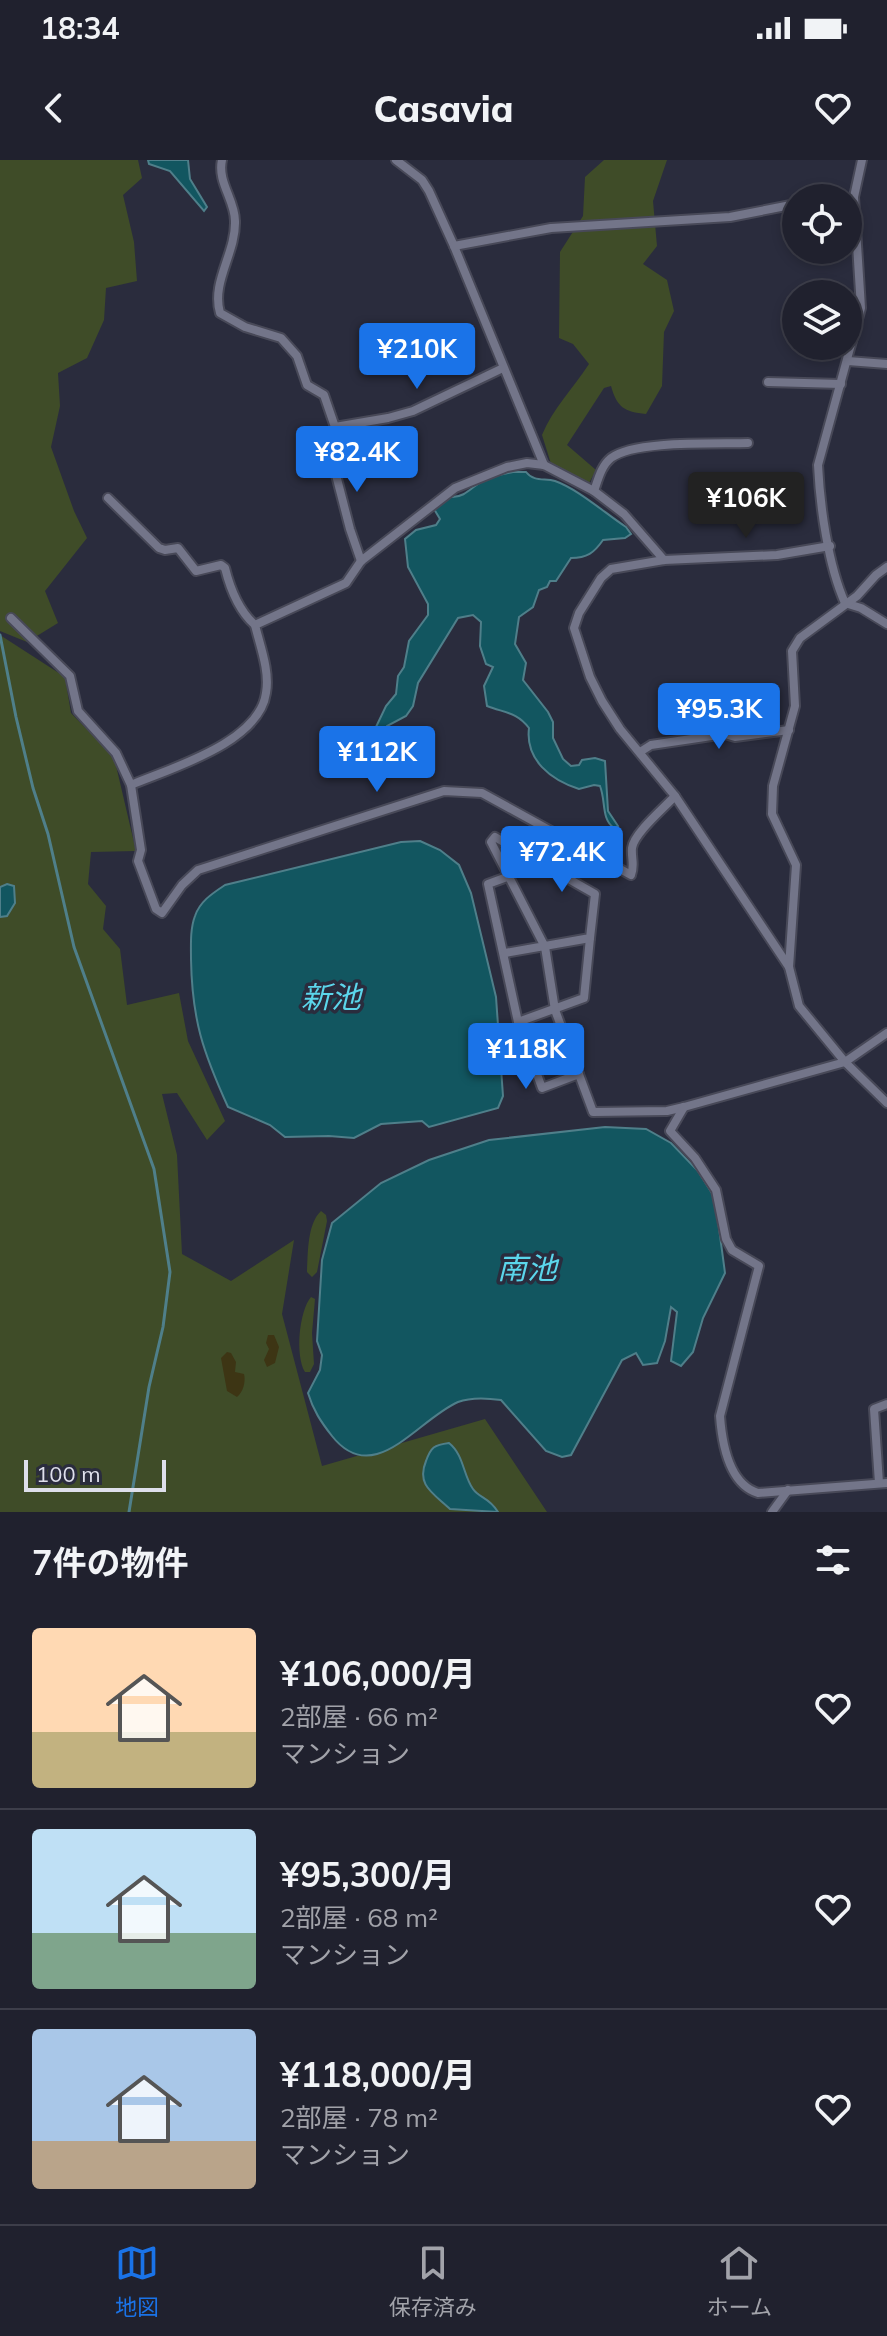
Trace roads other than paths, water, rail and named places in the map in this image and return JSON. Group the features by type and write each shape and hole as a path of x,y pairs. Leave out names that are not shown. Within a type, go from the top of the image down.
{"street":[{"path":"222,160 220,169 236,219 216,299 220,313 245,327 281,338 297,356 307,385 324,395 335,427 330,446 335,471 361,561"},
{"path":"396,160 422,180 454,246 544,465"},
{"path":"854,184 862,160"},
{"path":"454,246 551,228 730,217 782,207"},
{"path":"845,603 830,546 818,465 861,308 857,264"},
{"path":"848,361 887,364"},
{"path":"335,427 413,411 503,368"},
{"path":"768,382 841,384"},
{"path":"594,491 604,466 613,456 643,446 748,443"},
{"path":"255,625 346,583 361,561 455,488 507,467 527,463 544,465 594,491 624,514 664,560"},
{"path":"108,498 159,548 178,548 196,571 221,565 225,568 239,604 255,625 267,676 261,709 231,739 212,751 131,785"},
{"path":"789,967 675,796 602,701 590,677 574,628 579,613 601,578 611,569 664,560 777,555 830,546"},
{"path":"887,567 857,596 800,638 792,651 796,693 773,786 772,814 796,865 789,967 799,1006 845,1062 887,1103"},
{"path":"845,603 861,608 887,624"},
{"path":"11,618 70,676 78,711 116,753 131,785 141,850 138,861 156,909 162,913 182,885 198,870 444,791 482,793 631,875 632,847 636,838 675,796"},
{"path":"640,752 651,745 725,734 735,737 789,730"},
{"path":"518,1022 555,1010 584,998 595,894 495,837 491,842 545,947 555,1010 593,1112 667,1111 684,1107 845,1062 887,1033"},
{"path":"507,877 488,884 505,953 513,1009 542,1088 579,1074"},
{"path":"505,953 590,938"},
{"path":"684,1107 670,1131 695,1158 716,1190 726,1239 732,1250 759,1266 720,1416 736,1479 758,1493 883,1483 874,1409 887,1404"},
{"path":"772,1512 788,1490"}],"water":[{"path":"148,160 188,160 190,179 207,207 204,211 170,171 149,164"},
{"path":"526,472 536,478 564,485 626,527 631,534 625,538 603,540 590,554 571,558 556,581 550,581 547,587 539,590 533,607 519,617 515,644 526,663 523,680 548,712 553,722 553,738 563,759 571,766 595,758 605,761 608,811 618,826 614,828 605,815 600,786 579,789 550,774 531,750 529,728 520,719 487,706 484,686 493,667 486,664 480,646 481,622 473,615 458,618 418,683 413,706 406,716 387,726 367,762 365,750 386,706 396,694 409,641 428,615 428,604 408,567 405,539 416,530 436,525 440,519 434,509 451,497 461,495 489,478"},
{"name":"新池","path":"420,841 440,850 459,865 471,893 496,997 503,1096 498,1108 429,1127 422,1121 381,1124 354,1138 285,1137 270,1125 228,1107 206,1052 194,1000 191,937 193,921 200,906 225,885 401,842"},
{"path":"7,884 14,886 15,903 7,916 0,917 0,887"},
{"name":"南池","path":"605,1127 646,1129 671,1143 698,1171 715,1198 725,1273 703,1318 693,1352 681,1366 671,1361 677,1312 671,1307 665,1341 657,1363 643,1365 636,1353 622,1360 571,1455 562,1457 546,1451 501,1400 485,1398 458,1402 380,1453 364,1456 348,1450 324,1426 308,1393 320,1370 322,1355 317,1341 322,1260 332,1223 381,1183 429,1160 489,1140"},
{"path":"449,1443 458,1453 473,1489 498,1512 450,1509 428,1488 423,1469 428,1456 434,1448"}],"waterway":[{"path":"0,635 16,717 48,834 74,947 154,1169 170,1272 129,1512"}]}
